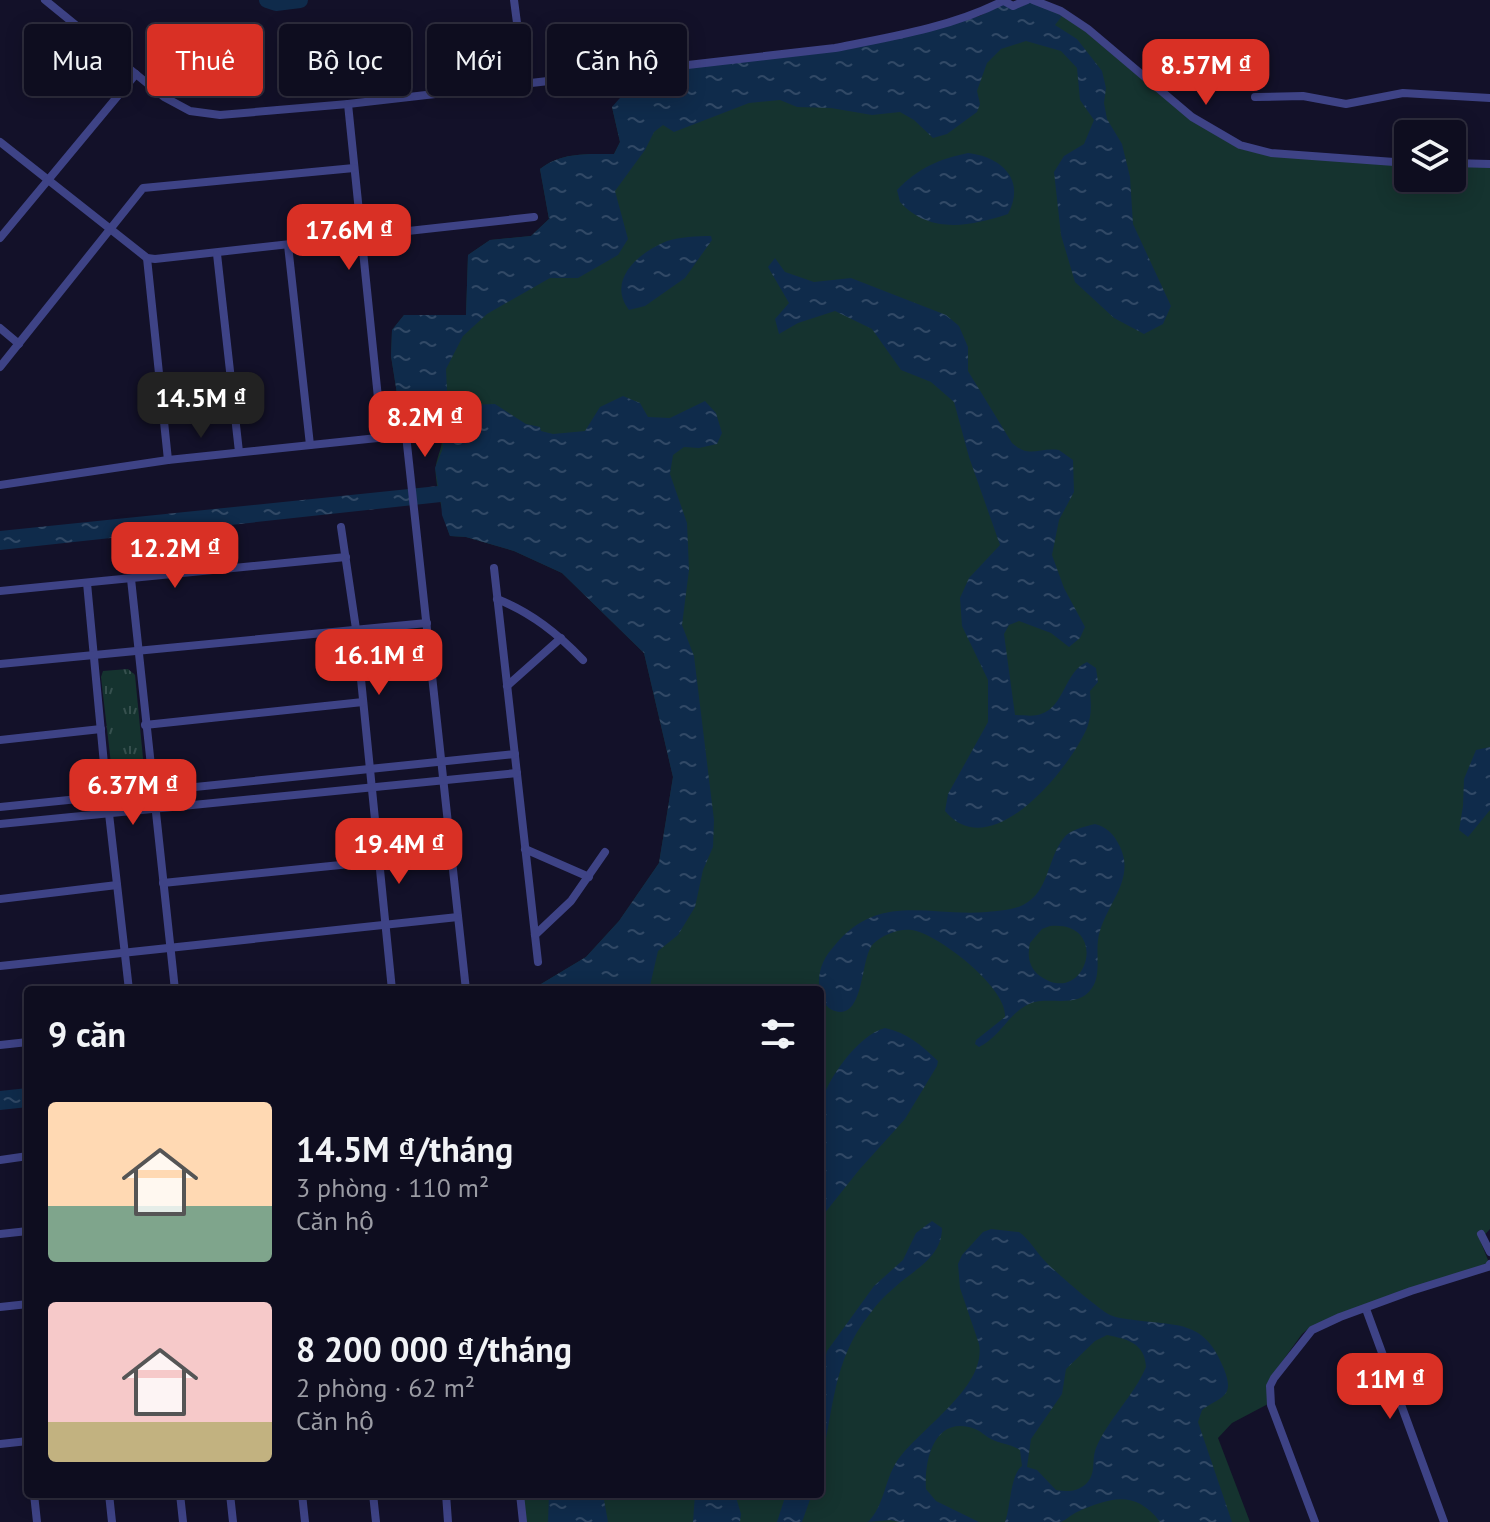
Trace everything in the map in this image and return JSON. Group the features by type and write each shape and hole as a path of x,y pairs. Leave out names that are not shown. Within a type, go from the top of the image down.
{"street":[{"path":"45,0 164,97 190,111 220,115 427,95"},
{"path":"514,0 517,24"},
{"path":"531,83 835,48 895,36 979,13 1003,0 1013,6 1030,0 1061,11 1088,29 1192,117 1240,145 1271,153 1394,162"},
{"path":"0,238 136,74"},
{"path":"1255,97 1303,96 1346,104 1403,93 1490,98"},
{"path":"348,104 382,437"},
{"path":"0,142 147,258 165,260 534,217"},
{"path":"1466,163 1490,164"},
{"path":"0,367 143,188 354,168"},
{"path":"288,245 310,445"},
{"path":"217,254 239,452"},
{"path":"147,258 168,460"},
{"path":"0,328 19,344"},
{"path":"0,485 168,460 406,435 466,986"},
{"path":"341,527 356,629 392,986"},
{"path":"0,591 346,557"},
{"path":"494,568 538,962"},
{"path":"131,579 175,986"},
{"path":"87,583 108,813 129,986"},
{"path":"497,599 529,614 561,638 583,660"},
{"path":"0,664 427,623"},
{"path":"507,686 561,638"},
{"path":"145,725 363,702"},
{"path":"0,740 101,729"},
{"path":"0,807 515,754"},
{"path":"0,824 517,773"},
{"path":"525,849 589,877"},
{"path":"535,935 571,901 605,852"},
{"path":"163,883 380,861"},
{"path":"0,899 117,885"},
{"path":"0,966 458,917"},
{"path":"0,1045 24,1042"},
{"path":"0,1160 24,1157"},
{"path":"0,1234 24,1231"},
{"path":"1481,1234 1490,1252"},
{"path":"1315,1522 1274,1415 1270,1386 1296,1346 1312,1330 1411,1291 1489,1268"},
{"path":"0,1307 24,1304"},
{"path":"1366,1309 1444,1522"},
{"path":"0,1444 24,1444"},
{"path":"34,1498 37,1522"},
{"path":"109,1498 112,1522"},
{"path":"180,1498 183,1522"},
{"path":"230,1498 233,1522"},
{"path":"302,1498 305,1522"},
{"path":"373,1498 376,1522"},
{"path":"446,1498 448,1522"},
{"path":"520,1498 523,1522"}],"green space":[{"path":"1029,2 1060,14 1192,121 1238,148 1270,156 1394,165 1394,192 1466,192 1466,166 1490,167 1490,1229 1480,1240 1488,1260 1486,1264 1310,1327 1302,1334 1271,1377 1268,1404 1232,1423 1218,1438 1250,1522 526,1522 523,1498 824,1498 824,986 538,986 586,957 619,921 659,863 673,777 644,653 562,573 514,551 466,537 450,536 436,480 442,427 417,402 408,405 398,400 391,356 392,330 404,315 466,315 468,255 490,240 531,236 549,219 540,169 548,163 585,154 614,154 620,142 612,107 658,96 687,96 687,89 896,39 980,16 1003,4 1016,8"},
{"path":"128,669 135,675 145,779 139,785 118,786 113,781 101,677 103,671"}],"water":[{"path":"1029,2 1062,16 1055,25 1077,39 1102,71 1107,119 1122,144 1130,177 1133,224 1171,306 1163,324 1144,334 1114,318 1075,282 1061,235 1054,172 1064,156 1084,144 1094,120 1080,100 1077,68 1061,51 1026,41 1001,49 987,63 977,91 980,104 977,112 947,134 933,138 900,112 872,115 831,108 797,107 780,100 749,103 674,132 663,125 654,132 645,150 615,191 628,239 618,255 578,278 550,278 487,314 463,336 446,369 447,391 454,402 466,405 495,404 526,424 553,434 585,431 600,407 623,396 640,403 648,417 670,418 705,401 716,413 722,433 717,444 684,447 673,455 670,474 687,523 689,570 682,625 694,656 714,820 713,847 703,870 695,907 678,935 658,951 650,986 538,986 586,957 619,921 659,863 673,777 644,653 562,573 514,551 466,537 450,536 441,502 0,550 0,531 438,486 435,468 443,448 442,427 417,402 408,405 398,400 391,356 392,330 404,315 466,315 468,255 490,240 531,236 549,219 540,169 548,163 585,154 614,154 620,142 612,107 622,96 687,96 687,67 896,39 980,16 1003,4 1016,8"},
{"path":"968,153 991,159 1008,172 1014,191 1008,214 980,222 951,225 924,219 900,202 897,190 921,170"},
{"path":"711,236 712,240 685,278 645,306 629,310 621,288 629,268 637,260 667,241"},
{"path":"775,258 785,272 814,282 851,278 946,315 959,326 968,347 968,371 1012,443 1029,451 1059,450 1073,460 1074,492 1059,520 1052,555 1064,588 1085,627 1080,638 1069,647 1051,633 1019,621 1009,625 1004,634 1015,715 1035,715 1049,710 1073,673 1087,662 1096,668 1098,682 1090,691 1087,728 1064,766 1027,806 1006,820 984,827 964,825 945,811 948,794 988,722 988,680 962,626 960,598 969,578 1000,545 969,457 954,402 931,382 901,370 872,329 835,311 798,323 779,334 775,319 789,303 768,267"},
{"path":"1490,747 1490,810 1468,837 1459,830 1464,779 1476,750"},
{"path":"1095,824 1103,827 1114,836 1123,856 1122,881 1101,927 1096,977 1086,995 1079,999 1029,1004 979,1047 975,1044 976,1040 1005,1017 1003,1005 995,992 969,964 938,941 912,930 902,930 873,944 852,1006 845,1011 835,1011 825,1003 824,986 819,986 821,967 831,949 852,929 869,918 906,910 966,913 1023,905 1038,892 1058,847 1073,831","holes":["1050,926 1069,928 1081,936 1086,948 1086,961 1080,973 1070,981 1056,983 1033,969 1029,957 1030,943 1042,929"]},
{"path":"885,1028 914,1040 938,1061 937,1066 905,1119 824,1214 824,1094 854,1049"},
{"path":"24,1088 24,1107 0,1110 0,1091"},
{"path":"932,1221 942,1228 941,1238 932,1255 877,1304 857,1332 841,1369 824,1446 824,1363 827,1351 874,1286 903,1260 916,1233"},
{"path":"991,1229 1019,1232 1056,1272 1110,1315 1189,1328 1208,1342 1217,1353 1228,1385 1225,1395 1202,1410 1198,1422 1232,1522 1160,1522 1141,1505 1122,1499 1089,1507 1061,1522 1005,1522 1013,1483 1022,1466 1020,1450 994,1441 975,1429 961,1426 950,1428 934,1443 927,1466 926,1489 936,1501 979,1522 868,1522 878,1508 897,1461 950,1406 973,1376 979,1360 979,1344 960,1288 958,1264 983,1232","holes":["1107,1335 1138,1347 1146,1367 1101,1437 1089,1480 1075,1490 1056,1490 1037,1470 1027,1467 1031,1439 1062,1394 1066,1369 1095,1341"]},
{"path":"549,1498 604,1498 608,1522 548,1522"},
{"path":"695,1498 736,1498 740,1522 693,1522"},
{"path":"785,1498 811,1498 802,1522 777,1522"}],"waterway":[{"path":"267,0 276,3 300,0"}]}
